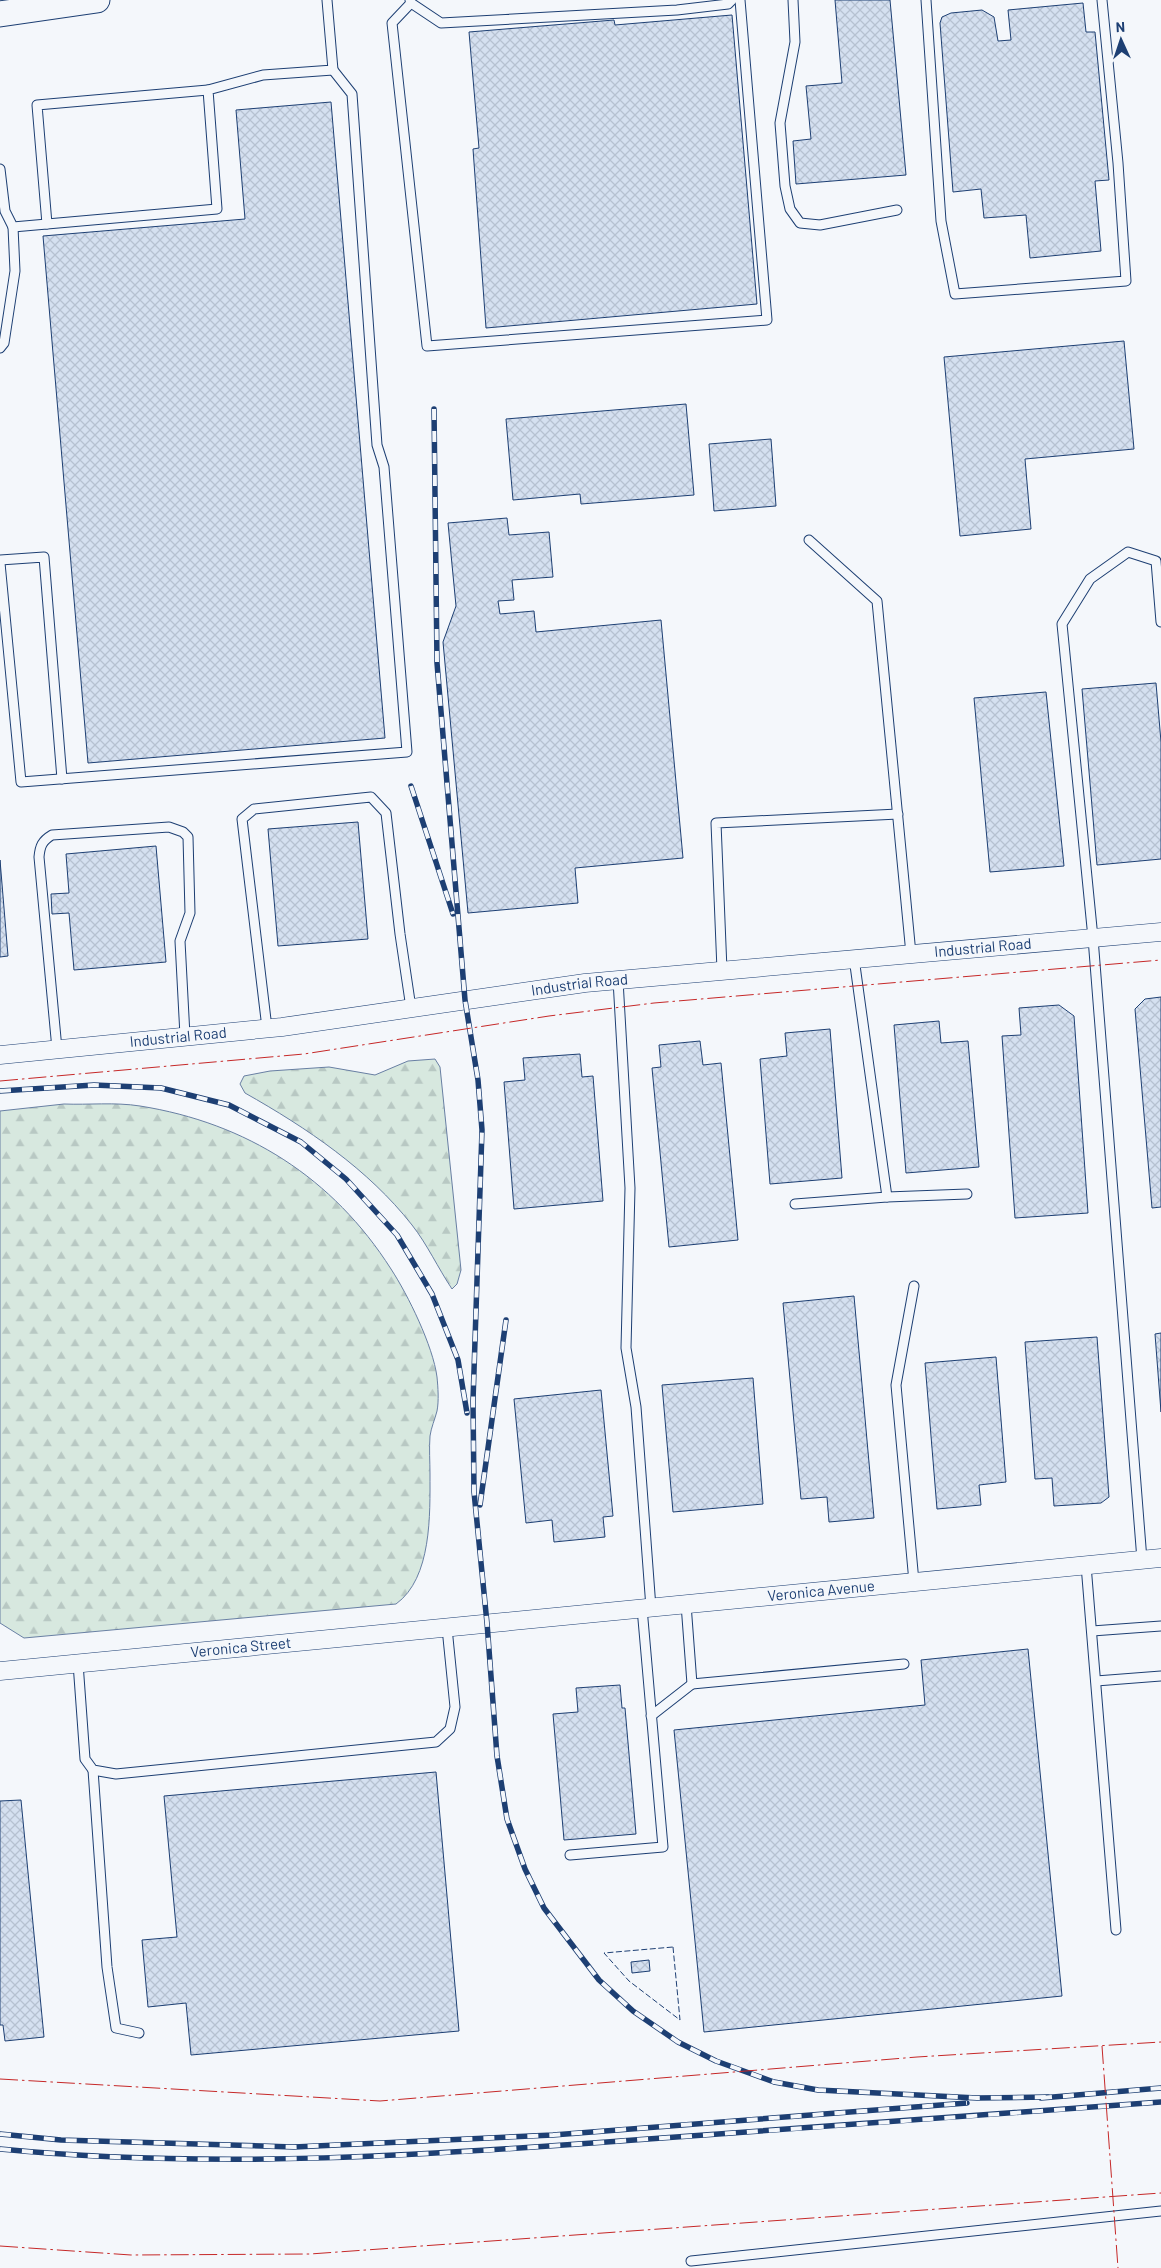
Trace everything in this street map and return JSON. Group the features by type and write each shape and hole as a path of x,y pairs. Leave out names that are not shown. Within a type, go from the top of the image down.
{"main road":[{"path":"0,14 97,0"}],"street":[{"name":"Industrial Road","path":"0,1055 267,1028 618,980 1161,932"},
{"name":"Veronica Avenue","path":"482,1624 1161,1558"},
{"name":"Veronica Street","path":"0,1671 482,1624"}],"lane":[{"path":"62,779 44,557 0,561 21,782 62,779 407,752 384,467 378,445 352,94 333,70 327,0"},
{"path":"732,0 728,4 677,10 441,23 411,2 392,24 427,346 766,320 740,0"},
{"path":"793,0 795,42 780,123 785,186 790,209 800,223 820,225 896,210"},
{"path":"926,0 941,221 956,294 1126,281 1118,164 1102,0"},
{"path":"47,224 37,105 208,90 263,74 333,70"},
{"path":"13,227 217,209 208,90"},
{"path":"0,169 5,211 13,227 15,271 4,343 0,348"},
{"path":"809,540 877,601 912,954"},
{"path":"1142,1560 1093,938 1062,624 1090,579 1128,552 1156,561 1161,622"},
{"path":"267,1028 242,819 254,809 371,797 386,813 400,934 411,1008"},
{"path":"722,970 716,823 898,814"},
{"path":"57,1049 39,857 40,846 44,839 52,835 169,827 183,832 188,837 190,912 180,942 185,1036"},
{"path":"854,958 887,1197"},
{"path":"570,1855 663,1847 651,1716 636,1407 626,1348 630,1188 618,980"},
{"path":"795,1204 887,1197 967,1194"},
{"path":"914,1286 896,1385 914,1582"},
{"path":"1086,1565 1116,1930"},
{"path":"686,1604 692,1684"},
{"path":"1092,1631 1161,1626"},
{"path":"93,1770 116,1774 436,1742 450,1729 455,1707 447,1628"},
{"path":"78,1663 85,1759 93,1770 107,1967 116,2028 139,2033"},
{"path":"651,1716 692,1684 904,1664"},
{"path":"1096,1681 1161,1676"},
{"path":"691,2261 1161,2211"}],"green space":[{"path":"435,1059 440,1067 461,1270 457,1284 452,1289 412,1225 376,1186 313,1135 245,1093 240,1084 244,1076 270,1071 329,1067 375,1075 408,1061"},
{"path":"64,1104 140,1106 179,1114 216,1126 251,1141 284,1160 314,1182 342,1208 368,1237 391,1269 412,1306 431,1351 437,1377 438,1394 437,1411 430,1436 430,1508 427,1544 417,1578 408,1593 396,1604 24,1638 0,1623 0,1111"}],"building":[{"path":"835,0 890,0 906,175 796,184 793,141 811,139 806,86 842,83"},
{"path":"1083,3 1086,32 1095,32 1109,180 1095,181 1101,251 1030,258 1026,215 984,218 981,189 953,192 940,23 942,17 951,13 982,10 994,17 998,41 1011,40 1008,10"},
{"path":"732,15 757,304 486,328 473,149 479,148 469,32 614,20 615,25"},
{"path":"331,102 385,738 88,763 43,236 245,219 236,110"},
{"path":"1124,341 1134,449 1025,459 1031,529 960,536 944,357"},
{"path":"686,404 694,495 581,504 580,494 513,500 506,419"},
{"path":"771,439 776,506 714,511 709,444"},
{"path":"507,518 509,535 549,532 553,577 512,580 514,600 498,601 500,614 534,611 536,632 661,620 683,858 575,868 578,903 468,913 443,642 456,606 448,523"},
{"path":"1156,683 1161,742 1161,859 1097,865 1082,689"},
{"path":"1046,692 1064,866 990,872 974,698"},
{"path":"358,822 368,939 278,946 268,829"},
{"path":"156,846 166,962 74,970 69,913 52,914 51,894 69,893 66,854"},
{"path":"0,860 8,956 0,957"},
{"path":"1161,997 1161,1207 1152,1208 1135,1009 1145,999"},
{"path":"1059,1005 1074,1016 1088,1213 1015,1218 1002,1036 1021,1035 1019,1008"},
{"path":"939,1021 941,1043 968,1041 979,1167 906,1173 894,1025"},
{"path":"830,1029 842,1178 770,1184 760,1059 787,1056 785,1033"},
{"path":"700,1041 703,1065 721,1063 738,1240 669,1247 652,1068 661,1067 659,1045"},
{"path":"580,1054 582,1077 593,1076 603,1201 514,1209 504,1082 525,1080 523,1058"},
{"path":"854,1296 874,1518 829,1522 827,1497 801,1499 783,1303"},
{"path":"1161,1333 1161,1412 1155,1334"},
{"path":"1097,1337 1109,1497 1101,1503 1054,1506 1052,1478 1035,1479 1025,1342"},
{"path":"996,1357 1006,1482 979,1485 981,1505 937,1509 925,1363"},
{"path":"753,1378 763,1504 673,1512 662,1385"},
{"path":"601,1390 613,1516 603,1517 605,1537 554,1542 552,1520 526,1523 514,1399"},
{"path":"1028,1649 1062,1996 704,2032 674,1730 925,1705 921,1660"},
{"path":"620,1685 622,1708 625,1708 636,1834 564,1840 553,1714 578,1712 576,1688"},
{"path":"436,1772 459,2031 191,2055 186,2003 148,2007 142,1940 177,1937 164,1796"},
{"path":"21,1800 44,2037 5,2041 3,2025 0,2025 0,1801"},
{"path":"649,1960 650,1971 632,1973 631,1962"}],"railway":[{"path":"434,409 437,663 465,1000 478,1080 482,1130 473,1401 474,1492 487,1623 497,1756 507,1819 525,1869 544,1908 599,1980 633,2011 678,2042 716,2061 774,2082 818,2090 977,2098 1048,2097"},
{"path":"411,786 453,914"},
{"path":"0,1091 94,1085 161,1088 229,1105 301,1142 346,1179 397,1235 432,1294 458,1360 467,1413"},
{"path":"480,1505 506,1320"},
{"path":"1041,2098 1161,2088"},
{"path":"0,2149 162,2159 324,2158 405,2155 1161,2102"},
{"path":"0,2134 61,2140 294,2147 553,2135 967,2103"}],"fence":[{"path":"673,1947 680,2020 629,1981 604,1953 673,1947"}],"power":[{"path":"0,1081 304,1054 549,1016 654,1003 1161,960"},
{"path":"0,2079 380,2101 917,2057 1161,2042"},
{"path":"1102,2046 1118,2268"},
{"path":"0,2246 131,2255 310,2254 1161,2193"}]}
